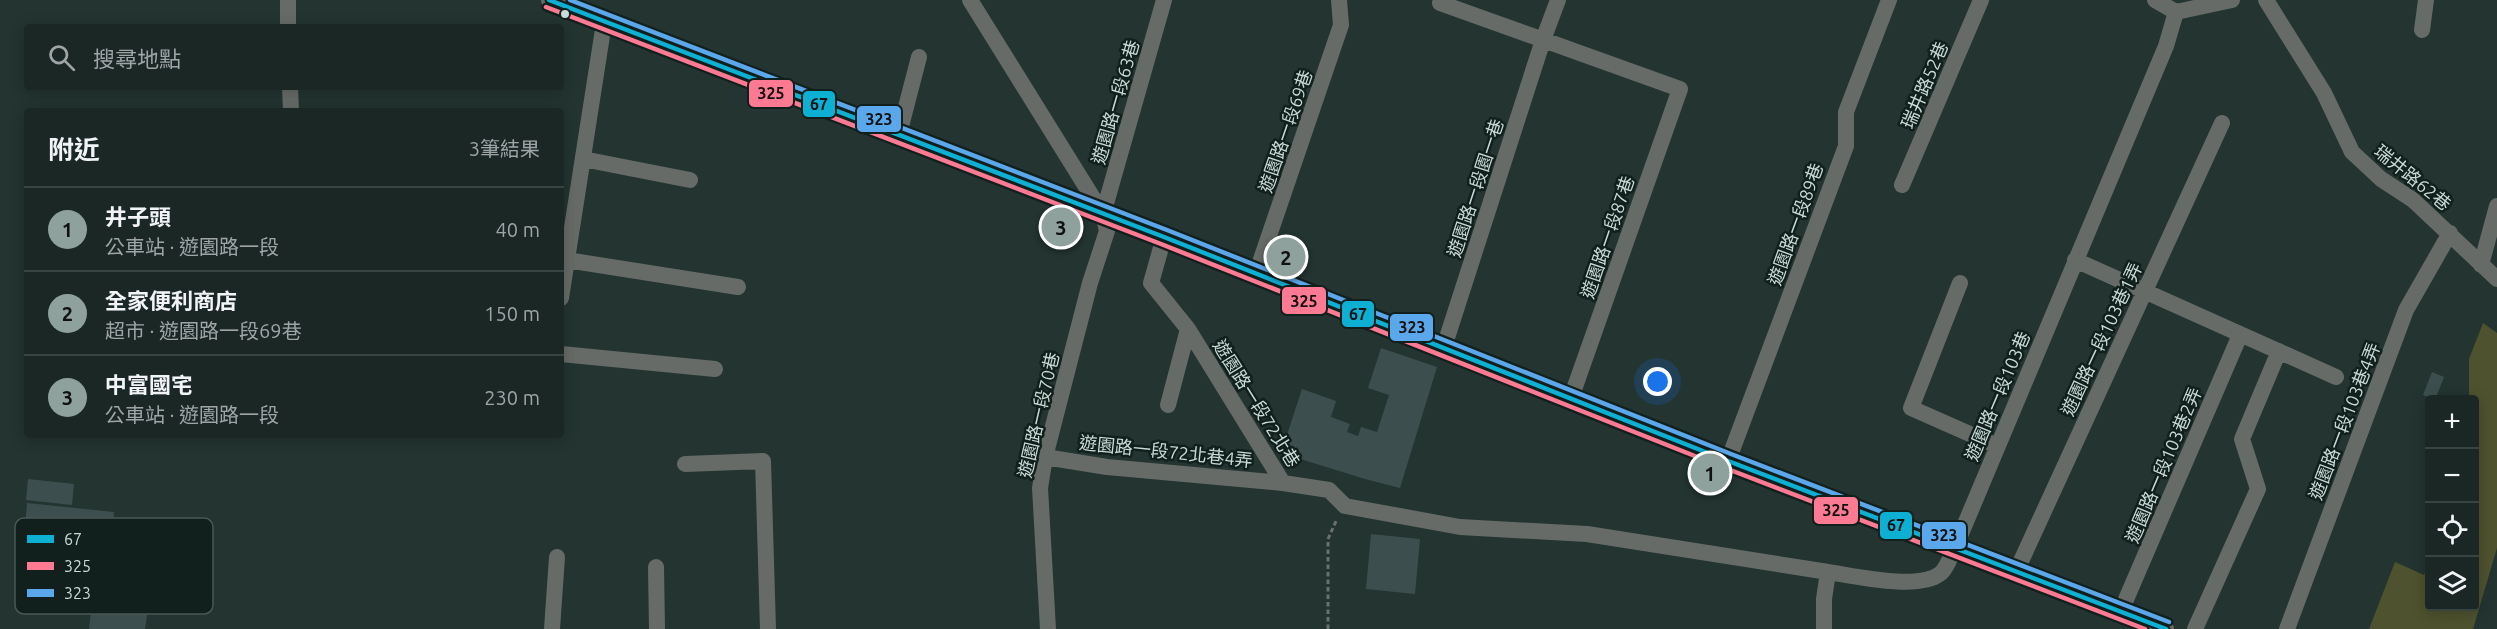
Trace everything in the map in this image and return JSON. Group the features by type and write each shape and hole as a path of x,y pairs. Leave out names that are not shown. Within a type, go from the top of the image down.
{"street":[{"path":"288,0 288,24"},
{"path":"549,0 1164,237 1728,460 2166,629"},
{"path":"970,0 1103,214"},
{"name":"遊園路一段63巷","path":"1103,214 1164,0"},
{"name":"遊園路一段69巷","path":"1256,274 1341,25 1340,0"},
{"name":"遊園路一段園一巷","path":"1444,347 1558,0"},
{"name":"遊園路一段89巷","path":"1728,460 1846,146 1846,112 1889,0"},
{"name":"瑞井路52巷","path":"1902,185 1981,0"},
{"path":"2155,0 2176,12 2232,0"},
{"name":"瑞井路62巷","path":"2266,0 2324,93 2352,152 2381,178 2413,200 2497,279"},
{"path":"2422,30 2426,0"},
{"path":"1441,2 1543,40"},
{"name":"遊園路一段103巷","path":"1345,506 1460,527 1587,534 1828,572 1910,582 1925,580 1942,573 1955,548 2166,46 2176,12"},
{"path":"564,279 604,23"},
{"name":"遊園路一段87巷","path":"1543,40 1680,89 1571,398"},
{"path":"899,134 919,57"},
{"path":"290,90 291,108"},
{"name":"遊園路一段103巷1弄","path":"2016,572 2222,123"},
{"path":"583,159 690,180"},
{"path":"2481,266 2497,206"},
{"name":"遊園路一段70巷","path":"1048,629 1040,488 1045,457 1090,283 1107,231 1103,214"},
{"name":"遊園路一段103巷4弄","path":"2287,629 2406,310 2450,233"},
{"name":"遊園路一段72北巷","path":"1164,237 1151,283 1188,329 1283,483 1329,490 1345,506"},
{"path":"567,260 738,287"},
{"path":"2075,260 2336,377"},
{"path":"1960,284 1911,408 1997,446"},
{"path":"1168,405 1188,329"},
{"name":"遊園路一段103巷2弄","path":"2121,611 2240,334"},
{"path":"2195,629 2258,489 2242,439 2279,351"},
{"path":"564,354 715,369"},
{"name":"遊園路一段72北巷4弄","path":"1045,457 1107,466 1283,483"},
{"path":"685,464 763,461 768,629"},
{"path":"552,629 557,557"},
{"path":"656,567 657,629"},
{"path":"1824,629 1824,599 1828,572"}],"path":[{"path":"1328,629 1328,539 1331,529 1345,506"}],"green space":[{"path":"2483,323 2497,333 2497,548 2479,609 2479,395 2469,395 2469,359"},
{"path":"2395,562 2424,575 2425,573 2425,611 2478,611 2473,629 2369,629"}],"building":[{"path":"1381,348 1437,367 1400,488 1281,453 1302,389 1336,401 1331,417 1350,424 1347,432 1358,436 1361,427 1377,432 1389,395 1368,388"},
{"path":"2432,372 2444,377 2437,395 2423,395"},
{"path":"28,479 74,484 72,505 26,500"},
{"path":"27,503 114,512 114,518 26,518"},
{"path":"1371,534 1420,539 1415,594 1366,589"},
{"path":"91,614 147,614 145,629 89,629"}],"transit line":[{"name":"67","path":"549,0 1164,237 1728,461 2166,629"},
{"name":"323","path":"570,0 1167,230 1731,454 2169,622"},
{"name":"325","path":"546,7 1161,244 1725,468 2145,629"}],"place":[{"name":"中富國宅","path":"1061,227"},
{"name":"全家便利商店","path":"1286,257"},
{"name":"井子頭","path":"1710,473"}]}
